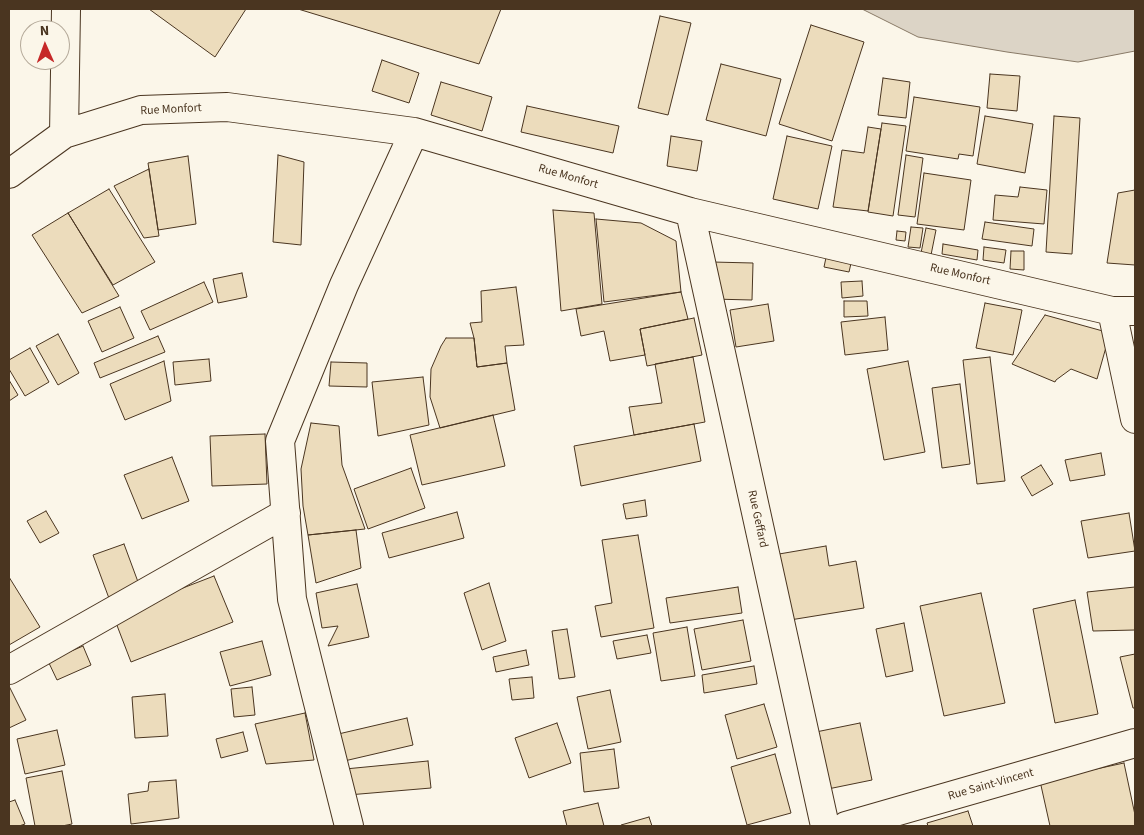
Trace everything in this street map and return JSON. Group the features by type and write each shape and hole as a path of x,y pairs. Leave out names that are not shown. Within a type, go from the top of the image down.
{"street":[{"path":"64,134 66,9"},
{"name":"Rue Monfort","path":"9,174 64,134 141,110 227,107 414,132 690,212 1124,311"},
{"path":"348,826 292,599 280,441 344,285 414,132"},
{"name":"Rue Geffard","path":"690,212 825,826"},
{"path":"1124,311 1135,419"},
{"path":"9,670 286,513"},
{"name":"Rue Saint-Vincent","path":"846,826 1135,743"}],"shaded area":[{"path":"862,9 1135,9 1135,51 1078,62 1007,52 918,37"}],"building":[{"path":"149,9 246,9 215,57"},
{"path":"298,9 501,9 479,64"},
{"path":"660,16 691,23 668,115 638,108"},
{"path":"811,25 864,42 832,141 779,124"},
{"path":"382,60 419,73 409,103 372,91"},
{"path":"721,64 781,79 766,136 706,120"},
{"path":"990,74 1020,76 1017,111 987,108"},
{"path":"883,78 910,82 906,118 878,115"},
{"path":"441,82 492,97 482,131 431,115"},
{"path":"914,97 980,107 973,156 959,154 958,159 906,151"},
{"path":"527,106 619,126 613,153 521,132"},
{"path":"985,116 1033,124 1025,173 977,164"},
{"path":"1054,116 1080,118 1072,254 1046,252"},
{"path":"882,123 906,126 893,216 868,212"},
{"path":"868,127 881,129 868,211 833,207 842,150 864,153"},
{"path":"671,136 702,141 697,171 667,166"},
{"path":"787,136 832,146 818,209 773,199"},
{"path":"278,155 304,162 301,245 273,242"},
{"path":"906,155 923,158 915,217 898,215"},
{"path":"188,156 196,224 158,230 148,163"},
{"path":"149,169 159,236 144,238 114,186"},
{"path":"924,173 971,180 964,230 917,224"},
{"path":"1020,187 1047,190 1044,224 993,220 995,195 1018,197"},
{"path":"109,189 155,262 113,285 68,213"},
{"path":"1135,190 1135,265 1107,263 1118,193"},
{"path":"553,210 594,213 602,304 561,311"},
{"path":"68,213 119,296 82,313 32,235"},
{"path":"596,219 641,223 676,241 681,292 604,302"},
{"path":"985,222 1034,229 1032,246 982,239"},
{"path":"911,227 923,228 920,248 908,247"},
{"path":"926,228 936,230 931,255 921,253"},
{"path":"897,231 906,232 905,241 896,240"},
{"path":"943,244 978,250 977,260 942,254"},
{"path":"984,247 1006,250 1004,263 983,260"},
{"path":"1011,251 1024,251 1024,270 1010,269"},
{"path":"827,253 852,259 849,272 824,267"},
{"path":"712,262 753,263 752,300 712,299"},
{"path":"242,273 247,297 218,303 213,279"},
{"path":"862,281 863,296 842,298 841,282"},
{"path":"204,282 213,302 150,330 141,311"},
{"path":"516,287 524,345 505,346 507,363 477,367 474,338 470,323 482,322 481,291"},
{"path":"681,292 688,319 640,329 645,355 610,361 604,331 581,336 576,309"},
{"path":"844,301 867,301 868,316 844,317"},
{"path":"985,303 1022,310 1013,355 976,348"},
{"path":"768,304 774,341 736,347 730,310"},
{"path":"120,307 134,338 102,352 88,321"},
{"path":"1045,315 1110,333 1097,379 1071,369 1055,382 1012,364"},
{"path":"885,317 888,350 845,355 841,322"},
{"path":"694,318 702,355 647,366 640,329"},
{"path":"58,334 79,373 58,385 36,346"},
{"path":"158,336 165,352 100,378 94,363"},
{"path":"446,338 474,338 477,367 507,363 515,410 440,428 430,397 431,369"},
{"path":"30,348 49,382 25,396 9,369 9,360"},
{"path":"693,357 705,422 634,435 629,407 662,403 655,364"},
{"path":"990,357 1005,481 977,484 963,360"},
{"path":"209,359 211,381 175,385 173,362"},
{"path":"164,361 171,401 125,420 110,384"},
{"path":"908,361 925,452 884,460 867,369"},
{"path":"331,362 367,363 367,387 329,386"},
{"path":"423,377 429,425 378,436 372,382"},
{"path":"9,380 18,395 9,401"},
{"path":"960,384 970,464 942,468 932,388"},
{"path":"493,415 505,466 422,485 410,435"},
{"path":"311,423 339,426 342,465 365,529 308,535 303,506 301,469"},
{"path":"694,424 701,461 581,486 574,446"},
{"path":"265,434 267,484 212,486 210,436"},
{"path":"1101,453 1105,475 1070,481 1065,460"},
{"path":"172,457 189,501 142,519 124,475"},
{"path":"1041,465 1053,484 1032,496 1021,477"},
{"path":"411,468 425,508 368,529 354,489"},
{"path":"645,500 647,516 626,519 623,504"},
{"path":"46,511 59,533 40,543 27,521"},
{"path":"457,512 464,538 389,558 382,533"},
{"path":"1129,513 1135,551 1088,558 1081,521"},
{"path":"356,530 361,568 316,583 308,535"},
{"path":"638,535 654,628 601,637 595,606 612,603 602,540"},
{"path":"124,544 141,590 110,601 93,555"},
{"path":"826,546 829,566 856,561 864,608 790,620 779,554"},
{"path":"214,576 233,622 131,662 113,615"},
{"path":"9,577 40,627 9,645"},
{"path":"489,583 506,641 482,650 464,593"},
{"path":"357,584 369,637 328,646 338,626 322,628 316,593"},
{"path":"738,587 742,613 670,623 666,598"},
{"path":"1135,587 1135,630 1093,631 1087,592"},
{"path":"981,593 1005,703 944,716 920,606"},
{"path":"1075,600 1098,714 1055,723 1033,609"},
{"path":"743,620 751,661 702,670 694,629"},
{"path":"904,623 913,671 886,677 876,629"},
{"path":"687,627 695,676 661,681 653,633"},
{"path":"567,629 575,677 559,679 552,631"},
{"path":"647,635 651,653 617,659 613,641"},
{"path":"262,641 271,675 230,686 220,652"},
{"path":"83,646 91,665 57,680 48,661"},
{"path":"526,650 529,665 496,672 493,657"},
{"path":"1135,654 1135,708 1133,708 1120,657"},
{"path":"754,666 757,684 704,693 702,675"},
{"path":"532,677 534,698 512,700 509,679"},
{"path":"9,686 26,720 9,728"},
{"path":"252,687 255,715 234,717 231,689"},
{"path":"610,690 621,742 588,749 577,697"},
{"path":"165,694 168,736 135,738 132,697"},
{"path":"764,704 777,747 737,759 725,715"},
{"path":"305,713 314,760 266,764 255,724"},
{"path":"407,718 413,745 340,762 334,735"},
{"path":"557,723 571,763 529,778 515,738"},
{"path":"860,723 872,780 823,790 811,733"},
{"path":"57,730 65,765 25,774 17,739"},
{"path":"243,732 248,751 221,758 216,739"},
{"path":"614,749 619,788 584,792 580,753"},
{"path":"775,754 791,813 747,825 731,767"},
{"path":"428,761 431,788 348,795 345,769"},
{"path":"1124,763 1135,815 1135,826 1050,826 1040,781"},
{"path":"62,771 72,824 35,826 26,778"},
{"path":"176,780 179,818 131,824 128,794 148,791 149,782"},
{"path":"15,800 25,824 9,826 9,802"},
{"path":"598,803 604,826 567,826 563,811"},
{"path":"968,811 973,826 928,826 927,823"},
{"path":"649,817 652,826 621,826 621,825"}]}
